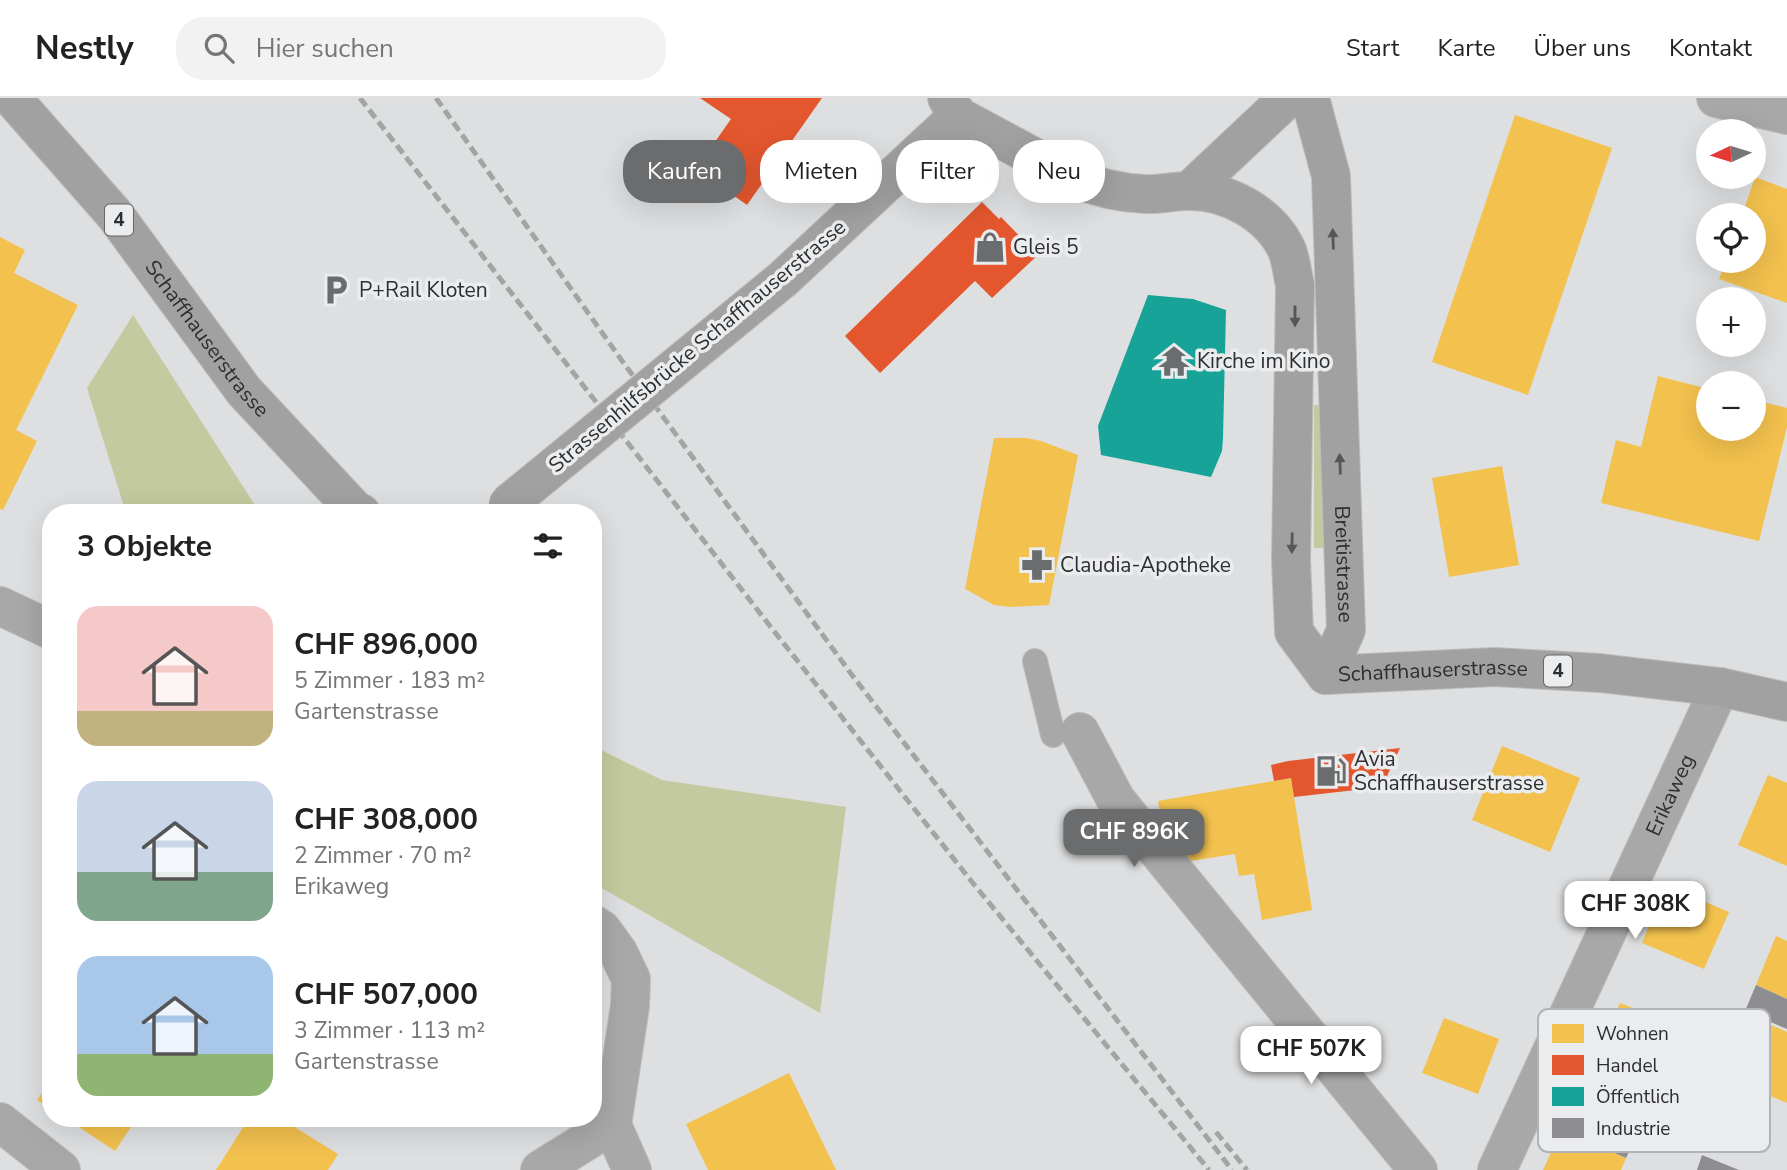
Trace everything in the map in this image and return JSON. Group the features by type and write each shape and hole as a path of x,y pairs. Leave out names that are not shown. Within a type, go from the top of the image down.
{"main road":[{"name":"Schaffhauserstrasse","path":"12,98 116,215 244,391 351,504"},
{"path":"1189,191 1288,98"},
{"name":"Breitistrasse","path":"1310,98 1331,176 1346,631 1326,675"},
{"path":"953,107 1071,177 1088,184 1108,190 1140,194 1189,191 1222,196 1243,205 1268,221 1287,248 1295,285 1291,560 1294,632 1326,675"},
{"name":"Strassenhilfsbrücke Schaffhauserstrasse","path":"505,504 783,279 953,107"},
{"name":"Schaffhauserstrasse","path":"1326,675 1495,667 1600,673 1720,687 1787,702"}],"street":[{"path":"1716,98 1787,115"},
{"path":"0,606 42,626"},
{"name":"Erikaweg","path":"1571,1009 1720,687"},
{"path":"1066,733 1116,800 1419,1170"},
{"path":"602,930 618,952 631,979 612,1125 632,1170"},
{"name":"Erikaweg","path":"1497,1170 1538,1081"},
{"path":"0,1122 61,1170"},
{"path":"540,1170 612,1125"}],"lane":[{"path":"1035,661 1066,733"}],"green space":[{"path":"133,315 254,504 123,504 87,388"},
{"path":"1314,405 1324,405 1327,548 1314,548"},
{"path":"602,750 662,780 846,807 820,1013 602,888"}],"building: Wohnen":[{"path":"1515,115 1612,148 1528,395 1432,362"},
{"path":"1766,181 1787,189 1787,303 1766,296 1766,287 1742,287 1719,279 1721,273 1766,273 1766,203 1746,203 1751,189 1766,189"},
{"path":"0,237 25,250 14,273 78,305 16,430 37,441 3,510 0,509"},
{"path":"1658,376 1696,386 1696,441 1766,441 1766,403 1787,408 1787,427 1759,541 1601,503 1616,440 1641,447"},
{"path":"994,438 1041,441 1078,455 1049,605 994,605 965,589"},
{"path":"1502,466 1519,565 1449,577 1432,478"},
{"path":"1502,746 1580,778 1550,852 1472,820"},
{"path":"1768,775 1787,783 1787,866 1738,845"},
{"path":"1291,778 1312,910 1262,920 1254,874 1239,876 1235,854 1184,862 1164,839 1158,801"},
{"path":"1666,885 1729,912 1704,969 1642,943"},
{"path":"1776,936 1787,941 1787,999 1756,985"},
{"path":"1620,1003 1635,1009 1618,1009"},
{"path":"1444,1018 1499,1039 1478,1094 1422,1073"},
{"path":"1770,1025 1787,1032 1787,1103 1770,1096"},
{"path":"789,1073 836,1170 708,1170 686,1124"},
{"path":"79,1127 131,1127 115,1151"},
{"path":"243,1127 294,1127 338,1154 328,1170 216,1170"},
{"path":"1551,1152 1612,1152 1626,1158 1621,1170 1543,1170"}],"building: Handel":[{"path":"700,98 822,98 793,140 760,140 760,186 747,205 744,203 746,140 716,140 731,119"},
{"path":"981,203 999,219 1001,217 1038,255 992,298 975,281 880,373 845,336"},
{"name":"Avia Schaffhauserstrasse","path":"1400,748 1382,787 1294,797 1291,778 1274,781 1271,765"}],"building: Öffentlich":[{"name":"Kirche im Kino","path":"1148,295 1193,299 1226,310 1222,451 1211,477 1101,455 1098,426"}],"building: Industrie":[{"path":"1756,985 1787,999 1787,1029 1770,1022 1770,1009 1746,1009"},
{"path":"1612,1152 1629,1152 1626,1158"},
{"path":"1702,1155 1739,1170 1697,1170"}],"railway":[{"path":"360,98 972,882 1209,1170"},
{"path":"436,98 620,358 852,675 1232,1170"},
{"path":"1216,1132 1247,1170"}],"place":[{"name":"Gleis 5","path":"990,247"},
{"name":"P+Rail Kloten","path":"336,290"},
{"name":"Kirche im Kino","path":"1174,361"},
{"name":"Claudia-Apotheke","path":"1037,565"},
{"name":"Avia Schaffhauserstrasse","path":"1331,771"}]}
